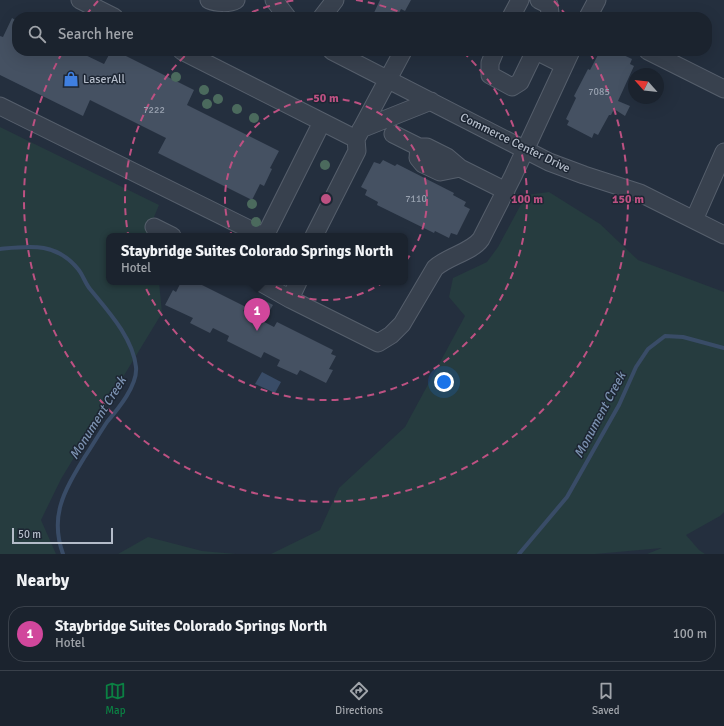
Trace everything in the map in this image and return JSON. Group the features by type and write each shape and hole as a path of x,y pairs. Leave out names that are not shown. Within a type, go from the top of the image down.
{"street":[{"path":"80,0 104,12"},
{"path":"209,0 214,2 232,2 236,0"},
{"path":"274,0 283,12"},
{"path":"326,12 335,0"},
{"path":"514,12 520,0"},
{"path":"591,12 597,0"},
{"path":"192,56 322,122 359,134 431,101"},
{"name":"Commerce Center Drive","path":"342,56 549,162 640,193 724,235"},
{"path":"316,233 357,150 359,134 400,56"},
{"path":"493,56 490,63 490,75 512,87 520,82 533,56"},
{"path":"658,56 724,89"},
{"path":"265,285 290,299 378,342 391,335 402,324 435,268 443,261 476,245 478,242 506,191 526,150 567,58"},
{"path":"0,106 258,233"},
{"path":"266,233 322,122"},
{"path":"393,134 418,147 428,147 448,157 460,168 506,191"},
{"path":"694,220 724,153"},
{"path":"154,227 166,233"},
{"path":"290,299 297,285"}],"green space":[{"path":"0,127 159,205 147,233 106,233 106,285 159,285 162,313 61,479 41,520 56,554 0,554"},
{"path":"549,192 600,224 638,260 724,292 724,512 720,516 686,535 699,550 705,554 647,554 662,548 595,554 271,554 320,530 339,488 405,427 465,316 449,297 453,278 487,262 498,247 526,195"},
{"path":"148,537 202,551 236,554 118,554"}],"water":[{"path":"262,372 281,382 275,393 255,384"}],"building":[{"path":"380,0 411,0 405,11 401,9 400,12 374,12"},
{"path":"12,18 12,56 87,56 104,64 108,56 126,56 194,90 187,105 279,151 270,168 272,169 264,186 260,184 252,200 158,153 166,138 90,100 83,116 0,75 0,36 3,37"},
{"path":"597,56 626,56 632,59 630,64 634,66 633,68 628,68 628,79 618,101 630,106 625,116 614,109 598,135 594,133 592,138 567,125 569,121 566,119 576,98 574,96 588,69 590,70"},
{"path":"383,160 395,166 397,164 454,193 453,195 466,202 464,206 470,209 457,235 451,233 449,238 435,231 434,233 377,205 378,202 365,195 367,190 361,187 374,162 380,164"},
{"path":"180,285 202,285 246,307 243,311 274,327 277,322 333,350 331,354 336,356 329,369 333,370 326,383 300,370 297,375 277,366 280,360 264,352 261,358 227,341 229,336 213,328 210,333 190,323 193,318 165,305 173,290 176,292"},
{"path":"262,299 273,305 267,315 256,309"}],"waterway":[{"name":"Monument Creek","path":"0,249 22,247 42,248 52,250 70,260 78,269 88,287 119,325 134,356 136,374 131,389 122,404 107,422 84,458 65,492 61,503 58,515 58,527 59,540 63,554"},
{"name":"Monument Creek","path":"519,554 567,497 619,405 636,367 648,349 665,336 683,337 724,348"}],"place":[{"name":"LaserAll","path":"71,79"},
{"name":"Staybridge Suites Colorado Springs North","path":"257,331"}]}
